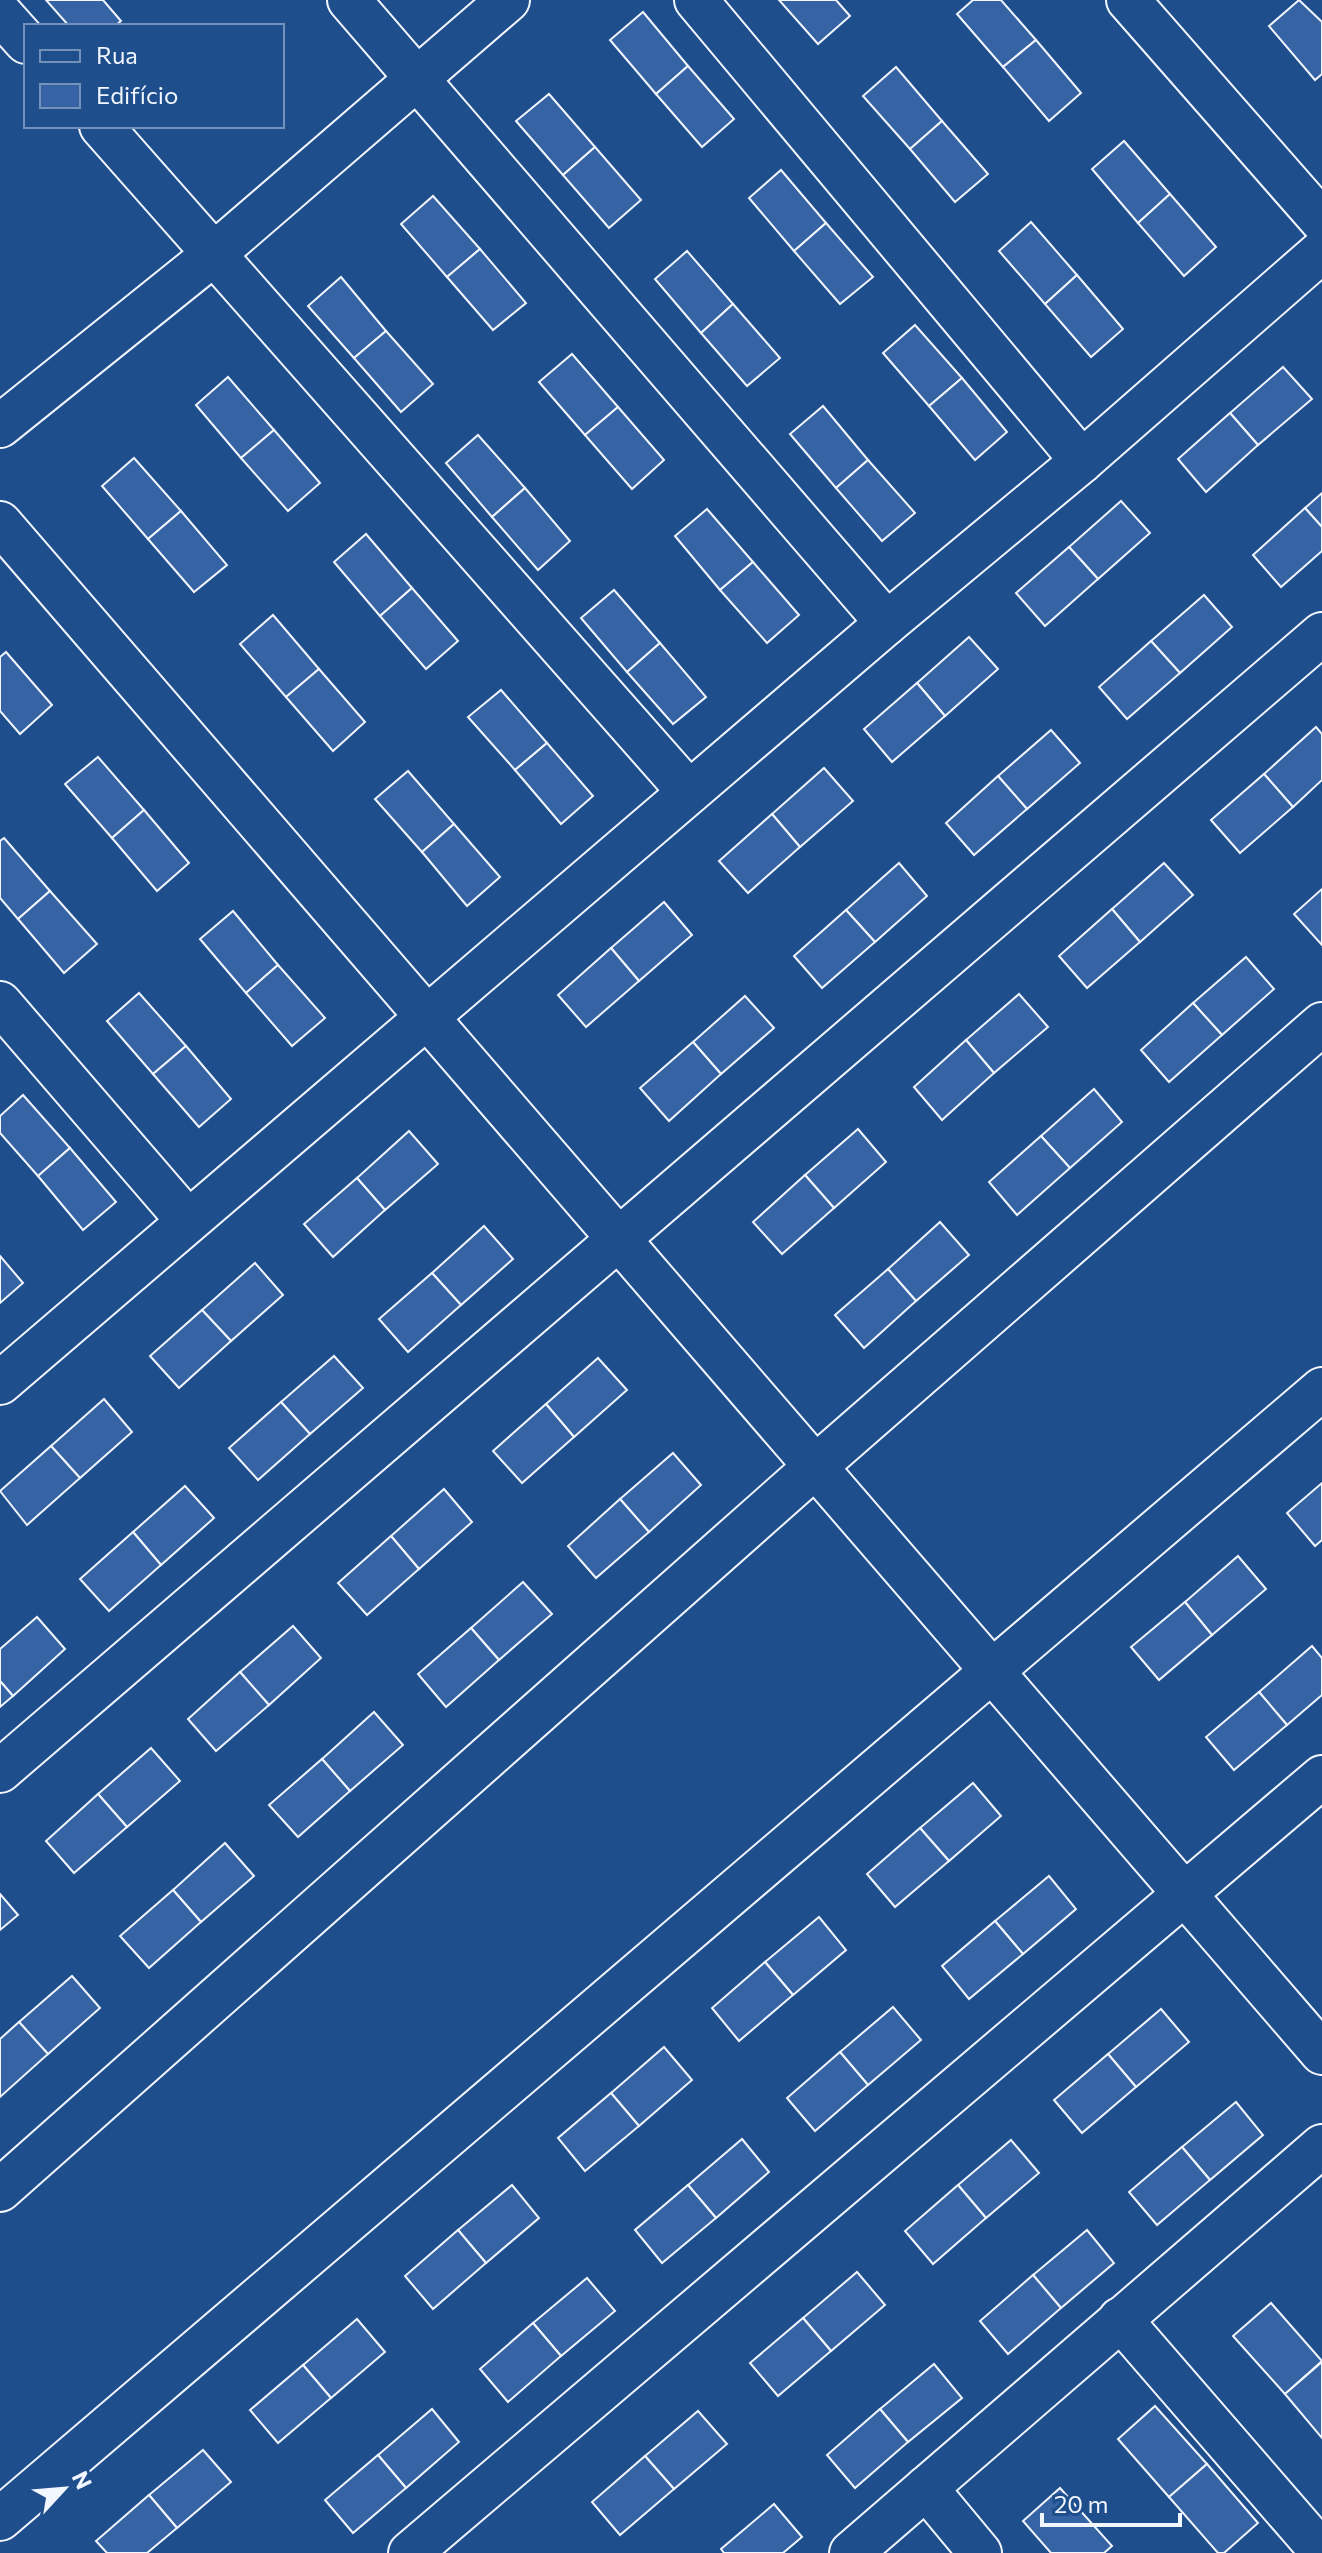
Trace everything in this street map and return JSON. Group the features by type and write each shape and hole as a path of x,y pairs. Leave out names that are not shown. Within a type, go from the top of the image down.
{"street":[{"path":"349,0 887,623"},
{"path":"0,426 214,254 508,0"},
{"path":"696,0 1082,461"},
{"path":"1128,0 1322,221"},
{"path":"0,13 24,40"},
{"path":"103,128 689,792"},
{"path":"0,1383 887,623 1082,461 1322,251"},
{"path":"0,523 1322,2053"},
{"path":"0,1771 1322,634"},
{"path":"0,1003 188,1221"},
{"path":"0,2190 816,1466 1322,1024"},
{"path":"0,2519 1322,1389"},
{"path":"410,2553 1322,1777"},
{"path":"851,2553 1322,2146"},
{"path":"1120,2319 1322,2552"},
{"path":"926,2488 980,2553"}],"building":[{"path":"46,0 103,0 121,21 117,24 67,24"},
{"path":"779,0 836,0 850,16 818,44"},
{"path":"973,0 1001,0 1036,40 1003,67 957,14"},
{"path":"1299,0 1322,22 1322,74 1315,80 1269,26"},
{"path":"643,12 688,66 656,94 610,40"},
{"path":"1036,40 1081,93 1049,121 1003,67"},
{"path":"688,66 734,119 702,147 656,94"},
{"path":"896,67 942,121 910,149 863,96"},
{"path":"549,94 595,147 563,175 516,121"},
{"path":"942,121 988,174 955,202 910,149"},
{"path":"1124,141 1170,194 1138,223 1092,169"},
{"path":"595,147 641,200 609,228 563,175"},
{"path":"781,170 826,223 794,251 749,198"},
{"path":"1170,194 1216,247 1184,276 1138,223"},
{"path":"433,196 480,249 447,277 401,224"},
{"path":"1031,222 1077,275 1045,304 999,251"},
{"path":"826,223 873,277 840,304 794,251"},
{"path":"480,249 526,303 493,330 447,277"},
{"path":"687,251 733,304 701,333 655,279"},
{"path":"1077,275 1123,329 1091,357 1045,304"},
{"path":"341,277 386,331 354,358 308,306"},
{"path":"733,304 780,358 747,386 701,333"},
{"path":"915,325 962,378 929,406 883,353"},
{"path":"386,331 433,384 401,412 354,358"},
{"path":"572,354 618,407 585,435 539,382"},
{"path":"1283,367 1312,399 1258,445 1230,413"},
{"path":"228,377 274,430 241,458 196,405"},
{"path":"962,378 1007,432 975,460 929,406"},
{"path":"823,406 868,460 836,488 790,434"},
{"path":"618,407 664,460 632,489 585,435"},
{"path":"1230,413 1258,445 1206,492 1178,459"},
{"path":"274,430 320,483 288,511 241,458"},
{"path":"478,435 525,488 492,517 446,463"},
{"path":"134,458 181,511 148,539 102,486"},
{"path":"868,460 915,513 882,541 836,488"},
{"path":"525,488 570,541 538,570 492,517"},
{"path":"1322,493 1322,527 1305,508"},
{"path":"1121,501 1150,533 1098,579 1069,547"},
{"path":"1305,508 1322,527 1322,551 1281,587 1253,555"},
{"path":"707,509 753,562 720,590 675,536"},
{"path":"181,511 227,565 194,592 148,539"},
{"path":"366,534 412,588 380,616 334,562"},
{"path":"1069,547 1098,579 1045,626 1016,593"},
{"path":"753,562 799,615 767,643 720,590"},
{"path":"412,588 458,641 426,669 380,616"},
{"path":"614,590 660,643 627,672 581,618"},
{"path":"1204,595 1232,627 1180,673 1151,641"},
{"path":"273,615 319,669 286,697 240,644"},
{"path":"969,637 998,669 945,716 917,683"},
{"path":"1151,641 1180,673 1127,719 1099,687"},
{"path":"660,643 706,697 673,724 627,672"},
{"path":"6,652 52,705 20,734 0,711 0,657"},
{"path":"319,669 365,722 333,751 286,697"},
{"path":"917,683 945,716 892,762 864,729"},
{"path":"501,690 547,743 515,770 468,717"},
{"path":"1316,727 1322,734 1322,780 1293,807 1264,774"},
{"path":"1051,730 1080,763 1027,809 998,776"},
{"path":"547,743 593,796 561,824 515,770"},
{"path":"98,757 144,810 112,838 65,784"},
{"path":"824,768 853,801 800,847 772,814"},
{"path":"408,771 454,824 422,852 375,799"},
{"path":"1264,774 1293,807 1240,853 1211,820"},
{"path":"998,776 1027,809 974,855 946,823"},
{"path":"144,810 189,863 157,891 112,838"},
{"path":"772,814 800,847 748,893 719,861"},
{"path":"454,824 500,877 467,906 422,852"},
{"path":"4,838 50,891 18,919 0,898 0,841"},
{"path":"899,863 927,896 875,942 846,910"},
{"path":"1164,863 1193,895 1140,942 1112,909"},
{"path":"1322,889 1322,945 1294,914"},
{"path":"50,891 97,944 64,973 18,919"},
{"path":"664,902 692,935 639,981 611,948"},
{"path":"1112,909 1140,942 1087,988 1059,956"},
{"path":"846,910 875,942 822,988 794,956"},
{"path":"233,911 278,965 246,993 200,939"},
{"path":"611,948 639,981 586,1027 558,995"},
{"path":"1246,957 1274,989 1222,1035 1193,1003"},
{"path":"278,965 325,1018 292,1046 246,993"},
{"path":"139,993 186,1046 153,1074 107,1021"},
{"path":"1019,994 1048,1027 994,1073 966,1040"},
{"path":"745,996 774,1028 721,1074 693,1042"},
{"path":"1193,1003 1222,1035 1169,1082 1141,1050"},
{"path":"966,1040 994,1073 942,1120 914,1087"},
{"path":"693,1042 721,1074 669,1121 640,1088"},
{"path":"186,1046 231,1099 199,1127 153,1074"},
{"path":"1094,1089 1122,1122 1070,1168 1041,1136"},
{"path":"23,1095 70,1148 38,1176 0,1133 0,1116"},
{"path":"858,1129 886,1162 834,1208 805,1175"},
{"path":"409,1131 438,1164 385,1210 357,1178"},
{"path":"1041,1136 1070,1168 1017,1215 989,1182"},
{"path":"70,1148 116,1202 83,1230 38,1176"},
{"path":"805,1175 834,1208 782,1254 753,1222"},
{"path":"357,1178 385,1210 333,1257 304,1224"},
{"path":"940,1222 969,1255 916,1301 888,1269"},
{"path":"484,1226 513,1259 461,1305 432,1273"},
{"path":"0,1256 23,1283 0,1303"},
{"path":"255,1263 283,1295 231,1341 202,1310"},
{"path":"888,1269 916,1301 864,1348 835,1315"},
{"path":"432,1273 461,1305 408,1352 379,1319"},
{"path":"202,1310 231,1341 179,1388 150,1356"},
{"path":"334,1356 363,1388 310,1434 281,1402"},
{"path":"598,1358 627,1390 574,1437 546,1404"},
{"path":"104,1399 132,1432 80,1478 51,1446"},
{"path":"281,1402 310,1434 258,1480 229,1448"},
{"path":"546,1404 574,1437 522,1483 493,1451"},
{"path":"51,1446 80,1478 27,1525 0,1491"},
{"path":"673,1453 701,1485 649,1532 620,1499"},
{"path":"1322,1483 1322,1540 1315,1546 1287,1513"},
{"path":"185,1486 214,1518 161,1565 133,1532"},
{"path":"444,1489 472,1522 419,1569 391,1536"},
{"path":"620,1499 649,1532 596,1578 568,1546"},
{"path":"133,1532 161,1565 109,1611 80,1579"},
{"path":"391,1536 419,1569 367,1615 338,1583"},
{"path":"1238,1556 1266,1589 1212,1635 1185,1602"},
{"path":"523,1582 552,1614 499,1660 471,1628"},
{"path":"1185,1602 1212,1635 1159,1680 1131,1647"},
{"path":"37,1617 65,1649 13,1696 0,1681 0,1649"},
{"path":"293,1626 321,1658 269,1705 240,1672"},
{"path":"471,1628 499,1660 446,1707 418,1674"},
{"path":"1312,1646 1322,1658 1322,1695 1287,1725 1259,1692"},
{"path":"240,1672 269,1705 216,1751 188,1719"},
{"path":"0,1681 13,1696 0,1707"},
{"path":"1259,1692 1287,1725 1234,1770 1206,1737"},
{"path":"374,1712 403,1745 350,1791 322,1759"},
{"path":"151,1748 180,1781 127,1827 98,1794"},
{"path":"322,1759 350,1791 298,1837 269,1805"},
{"path":"973,1783 1001,1816 949,1861 920,1828"},
{"path":"98,1794 127,1827 74,1873 46,1841"},
{"path":"920,1828 949,1861 895,1907 867,1874"},
{"path":"225,1843 254,1876 201,1922 173,1890"},
{"path":"1049,1876 1076,1909 1023,1954 995,1921"},
{"path":"173,1890 201,1922 149,1968 120,1936"},
{"path":"0,1894 18,1915 0,1930"},
{"path":"819,1917 846,1950 793,1995 765,1962"},
{"path":"995,1921 1023,1954 969,1999 942,1966"},
{"path":"765,1962 793,1995 739,2041 712,2008"},
{"path":"72,1976 100,2008 48,2054 19,2022"},
{"path":"893,2007 921,2040 868,2085 840,2052"},
{"path":"1161,2009 1189,2042 1136,2087 1108,2054"},
{"path":"19,2022 48,2054 0,2097 0,2039"},
{"path":"664,2047 692,2080 639,2126 611,2093"},
{"path":"840,2052 868,2085 815,2131 787,2098"},
{"path":"1108,2054 1136,2087 1082,2133 1054,2100"},
{"path":"611,2093 639,2126 585,2171 558,2138"},
{"path":"1236,2102 1263,2135 1210,2180 1182,2147"},
{"path":"742,2139 769,2172 716,2218 688,2185"},
{"path":"1011,2140 1039,2173 986,2218 958,2185"},
{"path":"1182,2147 1210,2180 1157,2225 1129,2192"},
{"path":"512,2185 539,2218 486,2263 458,2230"},
{"path":"688,2185 716,2218 662,2263 635,2230"},
{"path":"958,2185 986,2218 933,2264 905,2231"},
{"path":"458,2230 486,2263 433,2309 405,2276"},
{"path":"1087,2230 1114,2263 1061,2308 1033,2275"},
{"path":"857,2272 885,2305 831,2351 803,2318"},
{"path":"1033,2275 1061,2308 1008,2354 980,2321"},
{"path":"587,2278 615,2311 561,2356 533,2323"},
{"path":"1271,2303 1322,2361 1285,2394 1233,2336"},
{"path":"803,2318 831,2351 778,2396 750,2363"},
{"path":"357,2319 385,2352 331,2398 303,2365"},
{"path":"533,2323 561,2356 508,2402 480,2369"},
{"path":"1322,2362 1322,2438 1285,2394"},
{"path":"934,2364 962,2398 908,2442 880,2409"},
{"path":"303,2365 331,2398 278,2443 250,2410"},
{"path":"1155,2406 1207,2464 1169,2497 1118,2439"},
{"path":"432,2409 459,2442 406,2488 378,2455"},
{"path":"880,2409 908,2442 855,2488 827,2455"},
{"path":"698,2411 727,2444 674,2489 645,2456"},
{"path":"203,2450 231,2482 177,2528 149,2495"},
{"path":"378,2455 406,2488 353,2533 325,2500"},
{"path":"645,2456 674,2489 620,2535 592,2502"},
{"path":"1207,2464 1258,2523 1224,2553 1218,2553 1169,2497"},
{"path":"1060,2488 1112,2546 1104,2553 1051,2553 1023,2521"},
{"path":"149,2495 177,2528 147,2553 107,2553 96,2541"},
{"path":"774,2504 802,2537 783,2553 724,2553 721,2549"}]}
